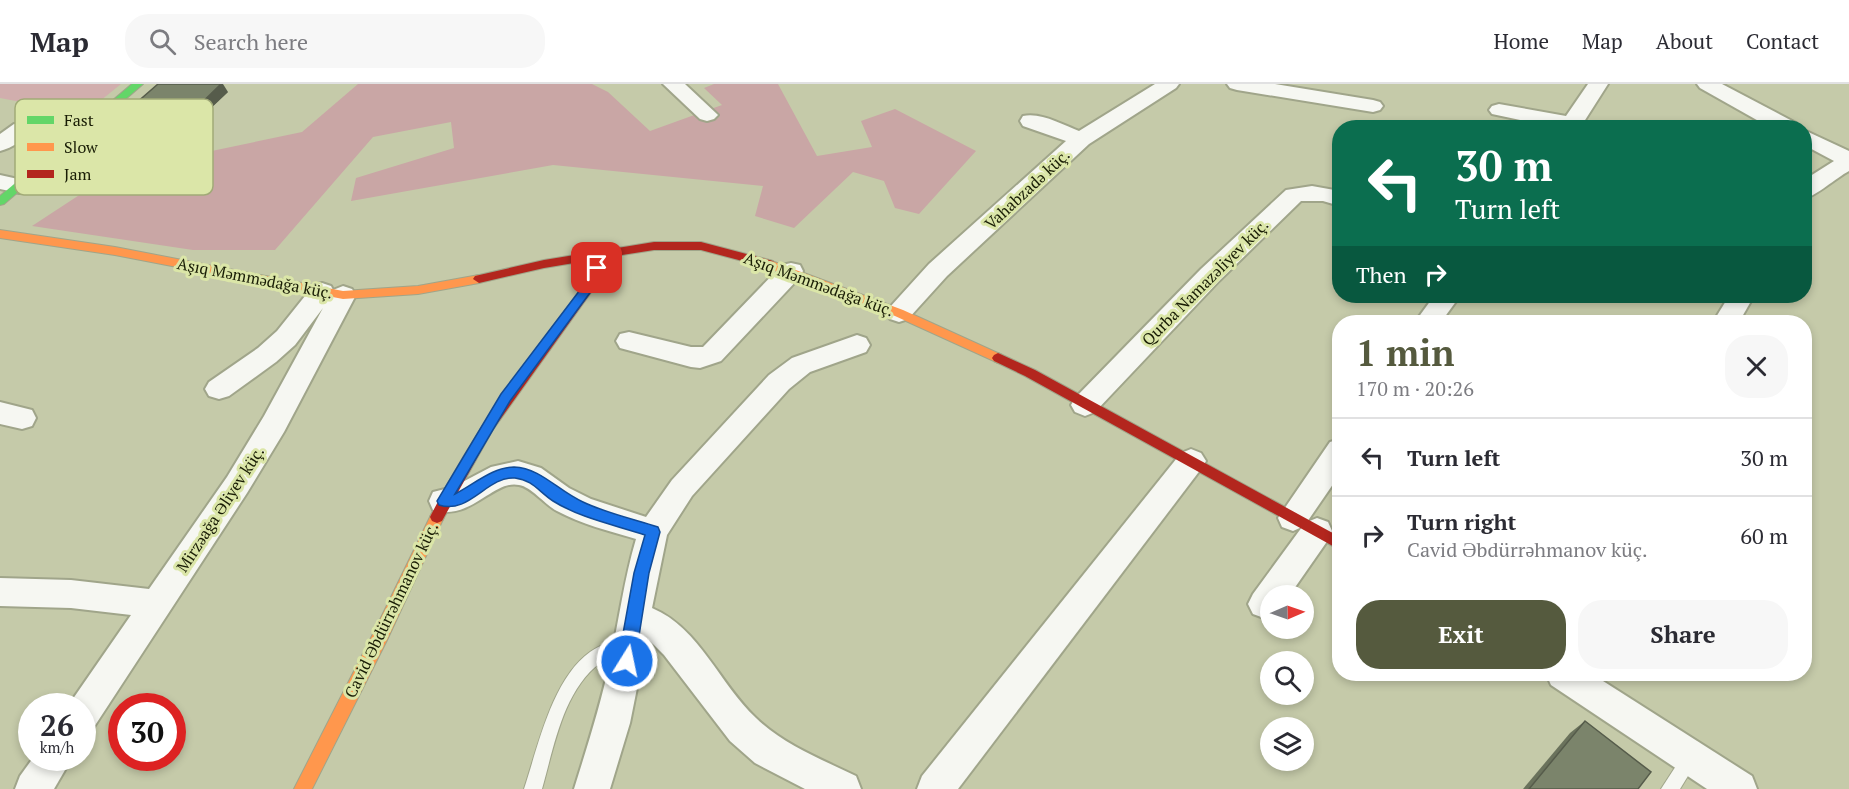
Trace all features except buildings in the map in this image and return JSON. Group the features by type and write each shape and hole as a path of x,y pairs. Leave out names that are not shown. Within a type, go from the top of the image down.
{"street":[{"path":"120,99 138,84"},
{"path":"673,84 707,115"},
{"name":"Vahabzadə küç.","path":"898,313 938,270 1081,139 1169,84"},
{"path":"1237,84 1373,106"},
{"path":"1574,120 1598,84"},
{"path":"1707,84 1773,120"},
{"path":"1499,110 1543,120"},
{"path":"1031,121 1081,139"},
{"path":"0,144 15,134"},
{"path":"1812,140 1849,161"},
{"path":"1812,185 1849,161"},
{"path":"0,202 9,184"},
{"name":"Qurba Namazəliyev küç.","path":"1085,405 1210,275 1294,195 1309,191 1332,196"},
{"name":"Aşıq Məmmədağa küç.","path":"0,234 115,251 332,293 377,294 451,285 598,254 654,246 700,246 791,271 898,313 1030,373 1316,531"},
{"name":"Cavid Əbdürrəhmanov küç.","path":"303,789 381,635 444,501 506,397 588,288 597,268 598,254"},
{"path":"629,341 691,357 700,358 712,354 791,271"},
{"path":"219,389 267,355 332,293"},
{"name":"Mirzəağa Əliyev küç.","path":"96,695 237,485 274,424 332,293"},
{"path":"592,789 612,723 642,573 653,532 682,488 779,382 801,365 857,345"},
{"path":"935,789 1191,461"},
{"path":"444,501 458,500 495,477 512,472 532,475 558,497 581,508 653,532"},
{"path":"1277,585 1316,531 1332,477"},
{"path":"0,592 71,594 158,604"},
{"path":"632,628 656,626 676,644 742,729 768,751 843,789"},
{"path":"1574,681 1739,789"},
{"path":"33,789 45,771"}],"lane":[{"path":"533,789 558,710 577,679 593,658 632,628"},
{"path":"1670,789 1693,757"}],"shaded area":[{"path":"0,84 121,84 102,99 15,99 15,101 0,98"},
{"path":"358,84 592,84 608,92 650,131 722,105 704,88 714,84 778,84 817,156 872,147 861,121 895,109 976,151 919,214 895,208 884,181 853,172 794,228 755,216 763,186 553,165 351,201 356,178 454,148 451,122 373,137 275,250 193,250 32,226 79,195 213,195 213,151 302,132"}],"traffic: fast":[{"path":"120,99 138,84"},
{"path":"0,202 15,189"}],"traffic: slow":[{"path":"0,234 115,251 343,295 418,290 479,279"},
{"path":"769,264 899,313 998,358"},
{"path":"303,789 381,635 437,517"}],"traffic: jam":[{"path":"479,279 544,264 654,246 701,246 769,264"},
{"path":"437,517 469,456 506,398 588,288 597,268 598,254"},
{"path":"998,358 1030,373 1332,540"}],"route":[{"path":"597,268 588,288 506,397 444,501 458,500 495,477 512,472 532,475 558,497 581,508 653,532 642,573 627,661"}]}
